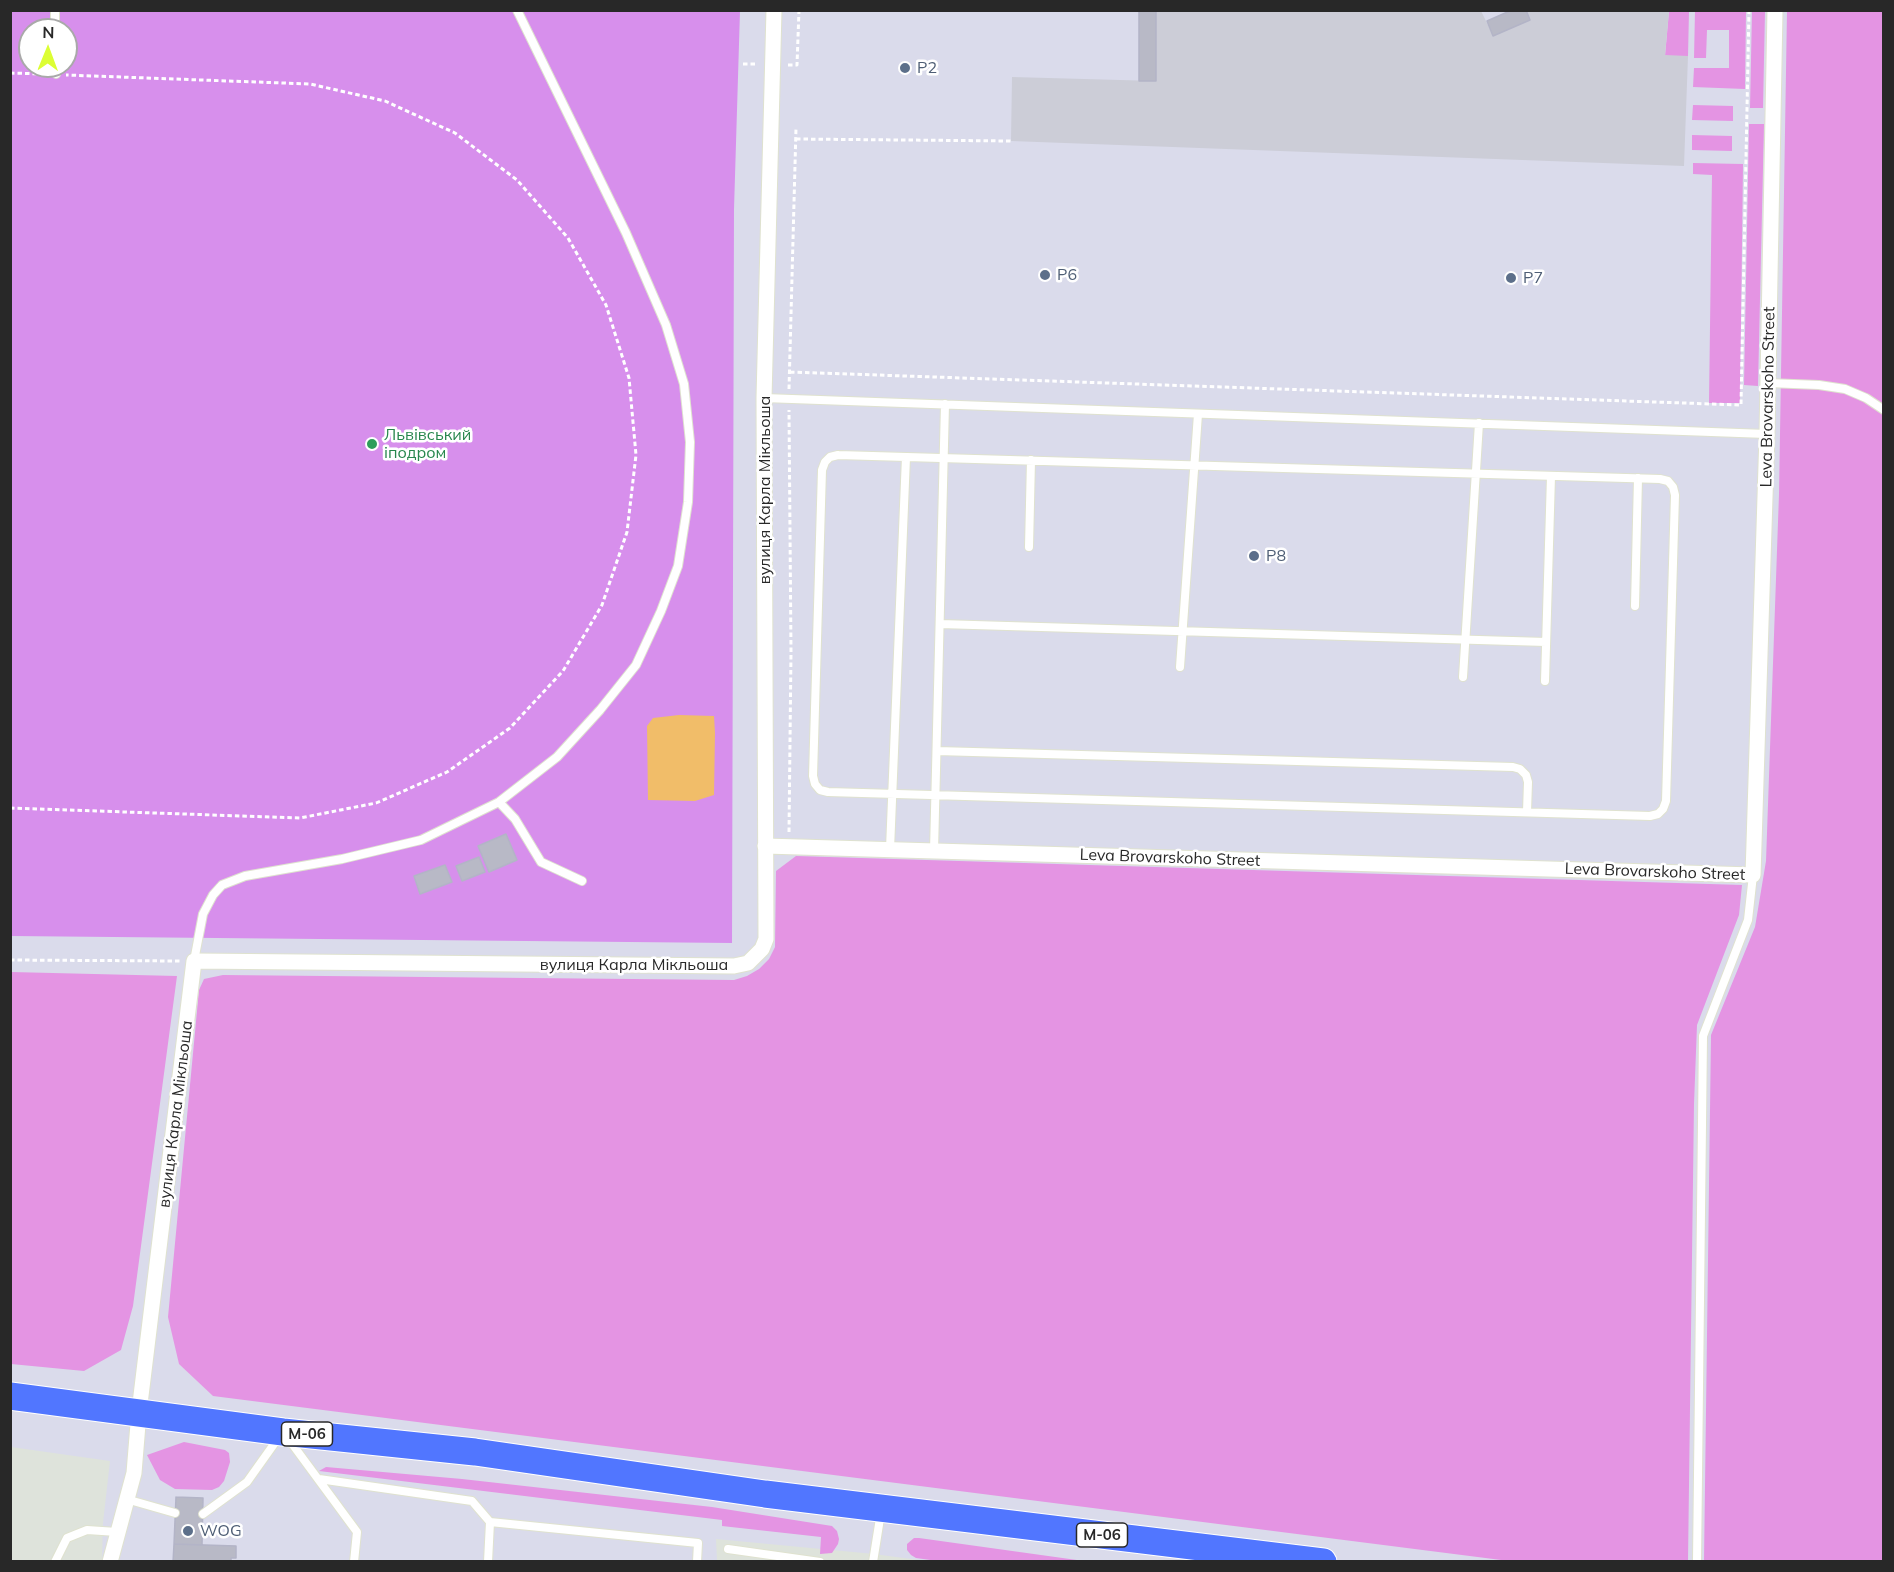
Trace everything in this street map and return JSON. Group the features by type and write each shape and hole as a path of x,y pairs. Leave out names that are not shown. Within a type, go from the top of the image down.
{"highway":[{"name":"М-06","path":"10,1396 283,1432 475,1452 765,1494 1323,1562"}],"street":[{"name":"вулиця Карла Мікльоша","path":"110,1562 134,1473 139,1412 194,962 741,965 756,958 762,949 766,939 764,398 774,10"},
{"name":"Leva Brovarskoho Street","path":"765,846 1753,875 1767,434 1775,10"}],"lane":[{"path":"194,962 203,914 213,895 222,885 245,876 342,860 421,840 499,802 557,757 600,710 636,665 662,610 678,566 688,502 690,442 684,384 666,325 626,233 517,10"},
{"path":"1768,383 1819,385 1845,389 1866,398 1884,410"},
{"path":"764,398 1767,434"},
{"path":"934,851 945,404"},
{"path":"1180,667 1198,414"},
{"path":"1463,677 1479,423"},
{"path":"838,455 906,457 1638,478 1668,481 1675,495 1664,809 1650,816 828,792 820,789 815,784 813,776 822,470 830,457 838,455"},
{"path":"890,849 906,457"},
{"path":"1029,547 1030,460"},
{"path":"1545,681 1551,476"},
{"path":"1635,606 1638,478"},
{"path":"940,624 1546,642"},
{"path":"937,751 1513,767 1520,769 1526,775 1527,812"},
{"path":"499,802 515,819 541,862 582,881"},
{"path":"1697,1562 1704,1036 1748,920 1753,875"},
{"path":"203,1514 246,1482 283,1432 357,1532 354,1562"},
{"path":"319,1479 472,1501 490,1522 488,1562"},
{"path":"126,1499 175,1513"},
{"path":"873,1562 881,1508"},
{"path":"490,1522 698,1543 697,1562"},
{"path":"55,1562 67,1538 87,1530 117,1532"},
{"path":"728,1549 820,1562"}],"path":[{"path":"797,65 799,10"},
{"path":"789,372 1741,405 1749,10"},
{"path":"10,808 300,818 376,803 447,772 510,728 563,671 597,615 627,532 636,455 629,378 606,305 568,238 525,188 455,133 385,101 310,84 78,71"},
{"path":"789,846 791,652 789,372 796,128"},
{"path":"796,139 1011,141"},
{"path":"10,960 194,962"}],"shaded area":[{"name":"Львівський іподром","path":"11,11 740,11 734,209 732,943 11,936"},
{"path":"1156,11 1481,11 1493,35 1530,20 1526,11 1669,11 1665,55 1688,56 1684,166 1011,141 1012,77 1156,81"},
{"path":"1669,11 1689,11 1688,56 1665,56"},
{"path":"1695,11 1746,11 1745,89 1693,87 1694,68 1729,68 1729,30 1707,30 1706,58 1694,58"},
{"path":"1752,11 1765,11 1763,108 1750,108"},
{"path":"1787,11 1883,11 1883,1561 1704,1561 1711,1035 1755,927 1766,861 1779,494"},
{"path":"1693,105 1733,106 1733,121 1692,120"},
{"path":"1749,124 1764,124 1758,386 1744,385"},
{"path":"1692,135 1732,136 1732,151 1692,150"},
{"path":"1693,163 1743,164 1740,403 1709,403 1712,175 1693,174"},
{"path":"679,715 714,716 714,795 695,801 648,800 647,726 653,718"},
{"path":"796,856 1742,885 1739,915 1697,1025 1688,1561 1509,1561 213,1396 179,1364 168,1317 199,990 204,979 223,975 734,980 759,969 769,959 775,947 776,871"},
{"path":"11,972 177,976 133,1306 121,1350 84,1371 11,1364"},
{"path":"184,1442 225,1450 229,1453 230,1462 224,1481 219,1487 212,1490 175,1489 160,1480 147,1455"},
{"path":"11,1447 110,1461 103,1523 102,1561 11,1562"},
{"path":"326,1467 462,1479 712,1507 832,1526 837,1531 839,1539 832,1553 820,1554 821,1537 722,1526 722,1520 319,1471"},
{"path":"914,1538 1084,1561 945,1562 916,1558 911,1555 907,1550 907,1544"},
{"path":"716,1539 874,1554 926,1561 717,1561"}],"building":[{"path":"1139,10 1156,10 1156,81 1139,81"},
{"path":"1512,10 1526,10 1530,20 1493,36 1487,21"},
{"path":"506,834 517,860 489,872 478,846"},
{"path":"479,857 485,872 462,881 456,866"},
{"path":"445,865 452,882 420,894 414,876"},
{"path":"176,1497 203,1498 202,1545 174,1544"},
{"path":"174,1544 236,1546 236,1558 231,1558 231,1562 173,1562"}],"place":[{"name":"P2","path":"905,68"},
{"name":"P6","path":"1045,275"},
{"name":"P7","path":"1511,278"},
{"name":"Львівський іподром","path":"372,444"},
{"name":"P8","path":"1254,556"},
{"name":"WOG","path":"188,1531"}]}
